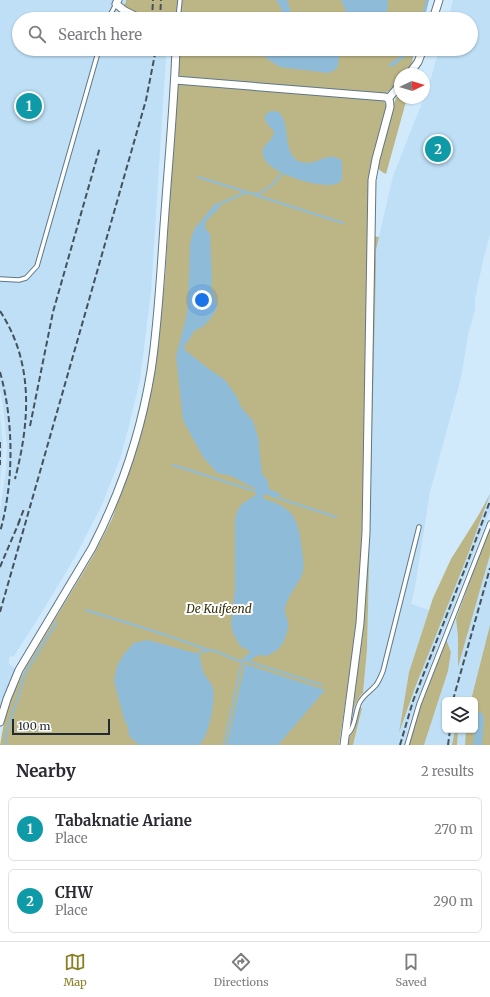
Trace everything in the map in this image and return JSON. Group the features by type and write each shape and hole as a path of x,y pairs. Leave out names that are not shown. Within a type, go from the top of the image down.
{"street":[{"path":"435,12 439,0"},
{"path":"117,2 127,12"},
{"path":"0,722 7,699 19,670 103,528 123,477 133,445 151,373 158,316 176,56"},
{"path":"414,68 420,56"},
{"path":"175,80 385,96 390,102 372,180 366,533 360,623 344,745"},
{"path":"388,99 394,92"}],"lane":[{"path":"179,12 180,0"},
{"path":"112,12 117,2"},
{"path":"0,280 19,280 26,278 36,266 97,56"},
{"path":"407,745 419,704 490,523"},
{"path":"345,736 348,735 352,727 359,702 378,684 383,671 419,527"}],"shaded area":[{"path":"0,0 126,0 127,5 138,12 12,12 12,56 166,57 151,292 140,380 130,422 120,459 101,507 75,557 39,617 14,656 9,657 9,664 16,670 0,714 0,512 6,469 7,446 0,390"},
{"path":"276,0 287,0 291,12 282,12"},
{"path":"341,0 388,0 386,12 344,12 346,11"},
{"path":"426,0 429,0 426,12 423,12"},
{"path":"453,0 490,0 490,234 475,299 475,310 468,335 461,378 430,492 411,604 429,610 409,672 400,731 429,652 469,552 490,493 490,511 410,719 404,745 353,745 362,708 367,650 376,250 393,176 421,104 430,104 430,81 437,56 478,56 478,12 450,12"},
{"path":"266,56 339,56 338,66 335,70 328,73 280,67 266,58"},
{"path":"401,56 406,56 392,67 389,66 389,64"},
{"path":"268,112 279,112 283,117 289,148 296,160 308,163 334,157 342,161 342,179 338,183 321,185 310,183 286,175 268,164 264,158 263,150 272,138 274,131 264,118"},
{"path":"216,203 220,207 206,221 205,228 210,234 211,289 217,307 211,318 202,327 195,330 184,347 185,350 225,380 238,399 241,407 253,421 259,440 262,474 268,481 269,489 280,494 281,496 263,494 264,499 283,506 294,517 301,541 304,563 302,575 288,599 285,608 288,625 283,643 271,654 266,656 259,655 249,661 243,658 251,652 240,646 233,633 231,623 235,589 235,521 237,511 241,505 256,495 256,489 231,476 217,473 203,457 183,420 176,356 188,306 190,244 192,235 195,228"},
{"path":"0,413 3,445 0,486"},
{"path":"490,555 490,625 472,697 442,697 442,733 466,733 465,745 424,745 448,671 451,652 446,639 456,619 458,637 458,665"},
{"path":"147,640 199,654 203,671 213,689 214,694 208,728 199,745 139,745 129,736 128,727 124,719 114,681 117,666 124,654 134,643"},
{"path":"245,664 325,690 278,745 227,745"},
{"path":"481,712 484,718 482,745 473,745 475,733 478,733 478,713"}],"green space":[{"path":"126,0 429,0 426,12 120,12"},
{"name":"De Kuifeend","path":"178,56 413,56 409,68 394,68 394,87 384,94 382,99 387,106 369,174 361,575 358,616 339,745 0,745 5,717 14,692 26,667 93,556 112,519 138,443 149,403 156,365 165,279"},
{"path":"394,103 405,104 386,174 379,169 377,160"},
{"path":"373,236 379,237 376,250 367,650 363,693 357,700 348,727 365,596"},
{"path":"490,494 399,733 409,672 433,598 451,559"},
{"path":"490,527 490,555 458,667 458,637 456,619"},
{"path":"490,625 490,745 465,745 466,733 478,733 478,697 472,697"},
{"path":"446,639 451,652 448,671 424,745 408,745 417,714"},
{"path":"360,707 362,708 353,745 346,745 352,732"},
{"path":"454,733 458,733 457,745 452,745"}],"waterway":[{"path":"215,206 244,193 259,194 271,186 283,173"},
{"path":"198,177 247,192"},
{"path":"255,195 343,223"},
{"path":"173,465 258,492"},
{"path":"272,496 336,517"},
{"path":"86,610 208,650"},
{"path":"6,745 6,734 26,672 57,622"},
{"path":"199,654 201,652 213,650 236,660 243,661"},
{"path":"244,660 322,685"},
{"path":"224,745 242,661"}],"railway":[{"path":"152,12 153,0"},
{"path":"160,12 161,0"},
{"path":"0,612 146,100 155,56"},
{"path":"30,426 53,312 100,147"},
{"path":"0,311 11,331 19,351 24,372 26,393 24,436 15,479"},
{"path":"0,372 5,391 10,431 10,473 5,513 0,532"},
{"path":"0,442 0,465"},
{"path":"400,745 413,701 490,501"},
{"path":"18,524 24,509"},
{"path":"0,567 20,520"},
{"path":"454,697 490,568"},
{"path":"448,745 450,733"}],"place":[{"name":"Tabaknatie Ariane","path":"29,106"},
{"name":"CHW","path":"438,149"}]}
